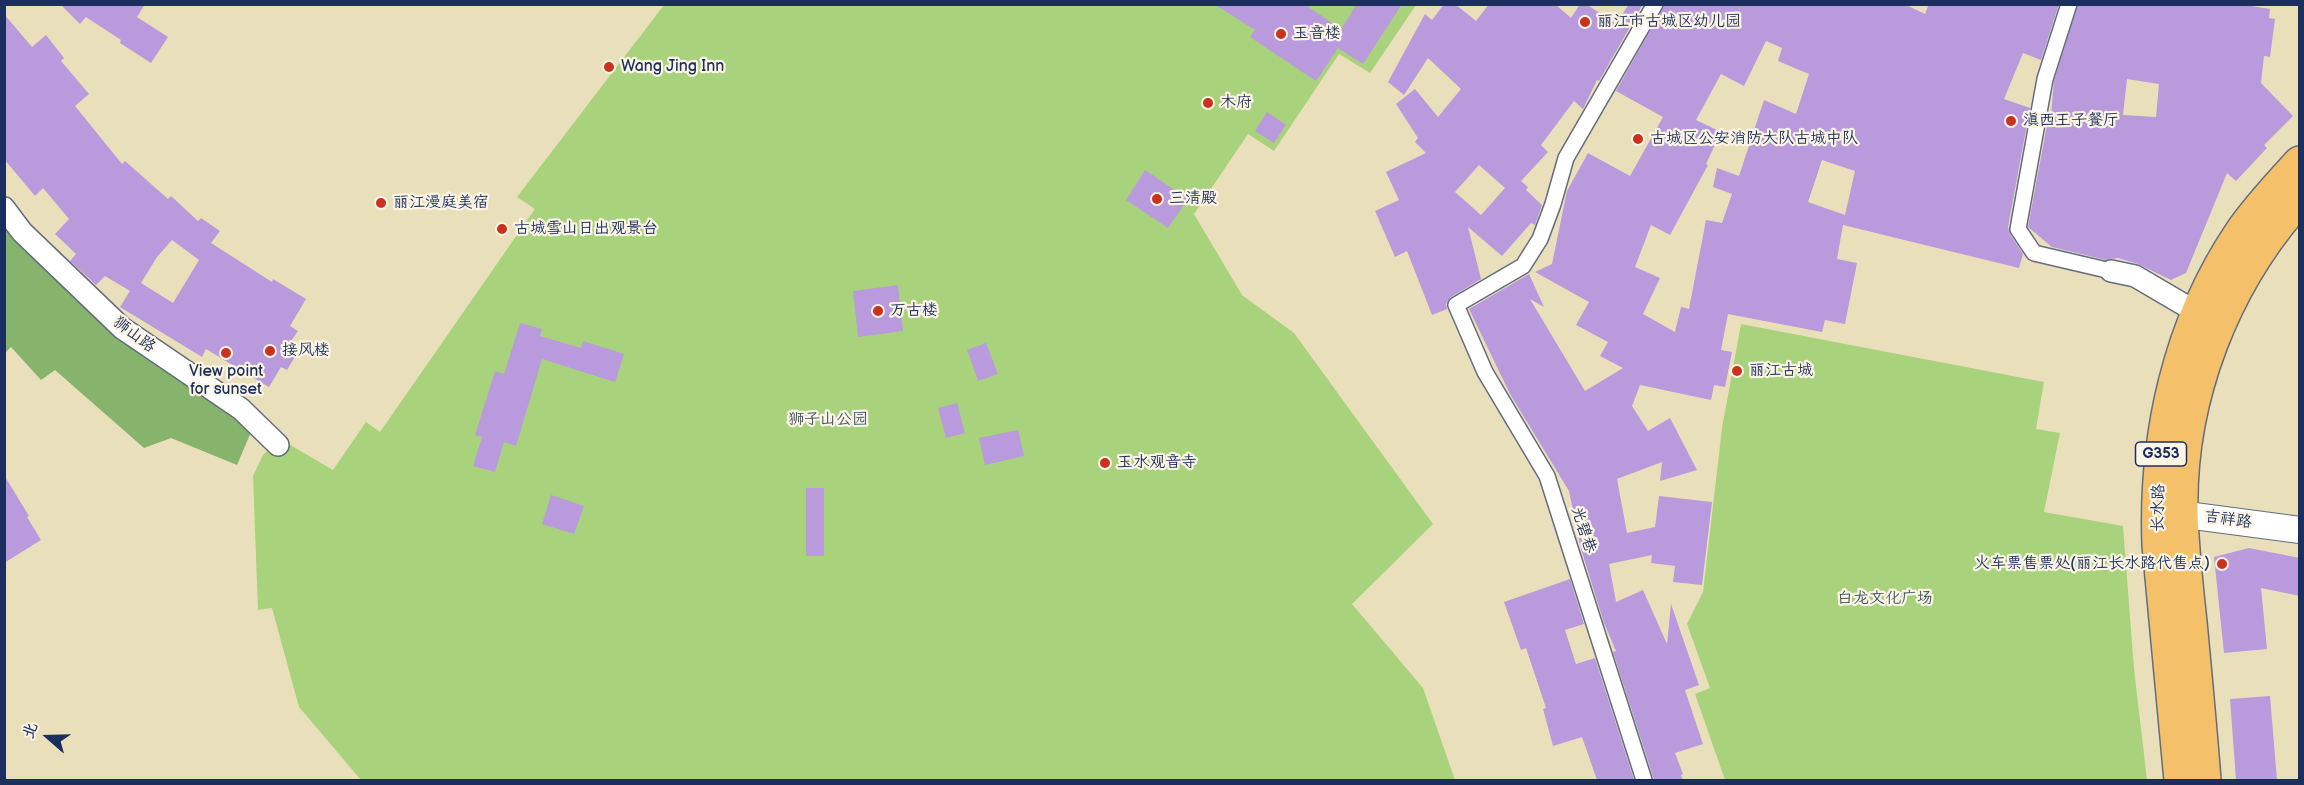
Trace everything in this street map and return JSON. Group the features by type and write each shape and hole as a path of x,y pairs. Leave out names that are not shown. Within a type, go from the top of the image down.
{"highway":[{"name":"长水路","path":"2204,780 2169,512 2160,462 2165,426 2176,376 2198,313 2225,258 2260,207 2300,163"},
{"name":"长水路","path":"2181,780 2169,512 2199,382 2212,342 2246,270 2278,222 2300,198"}],"street":[{"name":"光碧巷","path":"1644,780 1547,476 1485,372 1456,305 1523,266 1540,239 1566,158 1655,4"},
{"path":"2069,4 2045,79 2018,229 2034,253 2134,276 2198,313"},
{"name":"狮山路","path":"4,208 22,232 122,328 241,409 278,445"},
{"name":"吉祥路","path":"2169,512 2300,530"}],"green space":[{"name":"狮子山公园","path":"711,4 1416,5 1370,73 1339,54 1274,151 1248,134 1194,214 1242,295 1294,333 1433,524 1352,604 1423,688 1455,780 361,780 299,707 272,608 258,610 253,476 263,455 280,439 333,470 366,422 380,432 535,209 517,197 664,5 709,6"},
{"path":"4,224 229,411 251,432 237,465 171,438 144,448 55,370 41,380 11,347 5,353"},
{"name":"白龙文化广场","path":"1741,324 2044,382 2036,429 2060,433 2044,512 2123,526 2134,669 2147,780 1725,780 1695,694 1710,688 1687,624 1703,592 1722,428"}],"building":[{"path":"60,4 145,4 137,17 168,37 151,63 86,17 80,24"},
{"path":"1214,4 1304,4 1341,29 1357,4 1402,4 1363,64 1338,48 1316,81 1250,37 1255,30"},
{"path":"1444,4 1455,4 1476,21 1489,4 1555,4 1571,18 1580,4 1586,4 1616,24 1629,4 1643,4 1599,81 1597,80 1583,109 1574,101 1541,145 1548,152 1521,181 1528,187 1526,190 1542,205 1535,225 1531,223 1502,256 1468,227 1481,279 1451,297 1446,304 1447,309 1432,315 1407,251 1395,257 1375,211 1399,200 1386,172 1426,153 1415,142 1418,138 1396,104 1415,89 1438,117 1461,89 1428,58 1404,95 1388,82 1425,14 1432,20","holes":["1479,165 1505,188 1481,215 1455,192"]},
{"path":"1665,4 1904,4 1925,14 1929,4 2059,4 2041,60 2023,53 2004,99 2030,108 2008,227 2023,254 2019,268 1843,225 1837,259 1857,263 1845,324 1825,320 1822,332 1728,314 1721,350 1732,352 1725,387 1714,385 1711,400 1640,385 1632,406 1648,431 1670,418 1697,470 1660,481 1662,462 1617,479 1627,533 1655,527 1659,496 1712,502 1702,585 1673,582 1675,566 1651,563 1652,555 1609,564 1616,602 1643,590 1667,644 1671,604 1699,685 1685,690 1703,744 1675,753 1683,780 1654,780 1613,652 1616,651 1604,623 1581,549 1569,491 1510,394 1469,309 1529,274 1544,307 1530,299 1585,391 1623,368 1600,356 1608,342 1576,325 1589,302 1535,272 1552,264 1567,191 1588,153 1630,176 1663,117 1616,91","holes":["1766,41 1782,48 1778,61 1809,74 1796,114 1764,100 1739,176 1717,168 1713,187 1732,194 1722,223 1706,220 1689,309 1681,307 1675,332 1643,314 1660,278 1635,267 1651,225 1670,235 1708,165 1706,164 1721,132 1696,120 1721,74 1744,86","1822,160 1855,171 1845,215 1808,202"]},
{"path":"2078,4 2239,4 2270,9 2269,18 2275,19 2270,57 2264,56 2261,83 2293,116 2264,145 2267,148 2236,181 2227,173 2186,273 2171,280 2138,264 2118,258 2106,260 2052,247 2028,227 2049,114 2051,115 2054,81","holes":["2127,79 2159,84 2156,117 2123,115"]},
{"path":"4,14 32,47 46,35 64,58 61,61 89,94 75,106 122,164 125,161 168,199 171,196 198,221 201,218 220,231 211,243 272,282 273,279 306,299 290,326 298,331 289,344 299,350 287,370 281,367 269,387 206,349 202,357 120,307 130,291 105,276 96,285 70,261 76,254 55,234 69,219 43,188 35,196 4,159","holes":["172,240 199,260 173,303 141,283 157,257"]},
{"path":"1267,112 1286,125 1274,143 1255,131"},
{"name":"三清殿","path":"1145,170 1188,199 1168,228 1126,200"},
{"name":"万古楼","path":"898,285 903,331 858,337 853,291"},
{"path":"520,323 542,329 540,336 581,348 583,341 624,354 615,382 542,359 516,446 504,442 495,472 473,466 482,437 475,435 495,371 504,374"},
{"path":"986,343 998,374 978,381 967,350"},
{"path":"957,403 965,433 946,438 938,408"},
{"path":"1018,430 1024,456 985,465 979,438"},
{"path":"4,475 41,540 4,563"},
{"path":"806,488 824,488 824,556 806,556"},
{"path":"551,495 584,506 574,534 542,524"},
{"path":"2249,548 2300,558 2300,596 2261,588 2267,649 2224,653 2214,557"},
{"path":"1570,579 1584,624 1565,630 1576,664 1595,658 1634,780 1597,780 1582,737 1553,746 1543,709 1546,708 1526,648 1521,650 1504,602"},
{"path":"2270,696 2277,780 2236,780 2230,699"}],"place":[{"name":"丽江市古城区幼儿园","path":"1585,22"},
{"name":"玉音楼","path":"1281,34"},
{"name":"Wang Jing Inn","path":"609,67"},
{"name":"木府","path":"1208,103"},
{"name":"滇西王子餐厅","path":"2011,121"},
{"name":"古城区公安消防大队古城中队","path":"1638,139"},
{"name":"三清殿","path":"1157,199"},
{"name":"丽江漫庭美宿","path":"381,203"},
{"name":"古城雪山日出观景台","path":"502,229"},
{"name":"万古楼","path":"878,311"},
{"name":"接风楼","path":"270,351"},
{"name":"View point for sunset","path":"226,353"},
{"name":"丽江古城","path":"1737,371"},
{"name":"玉水观音寺","path":"1105,463"},
{"name":"火车票售票处(丽江长水路代售点)","path":"2222,564"}]}
